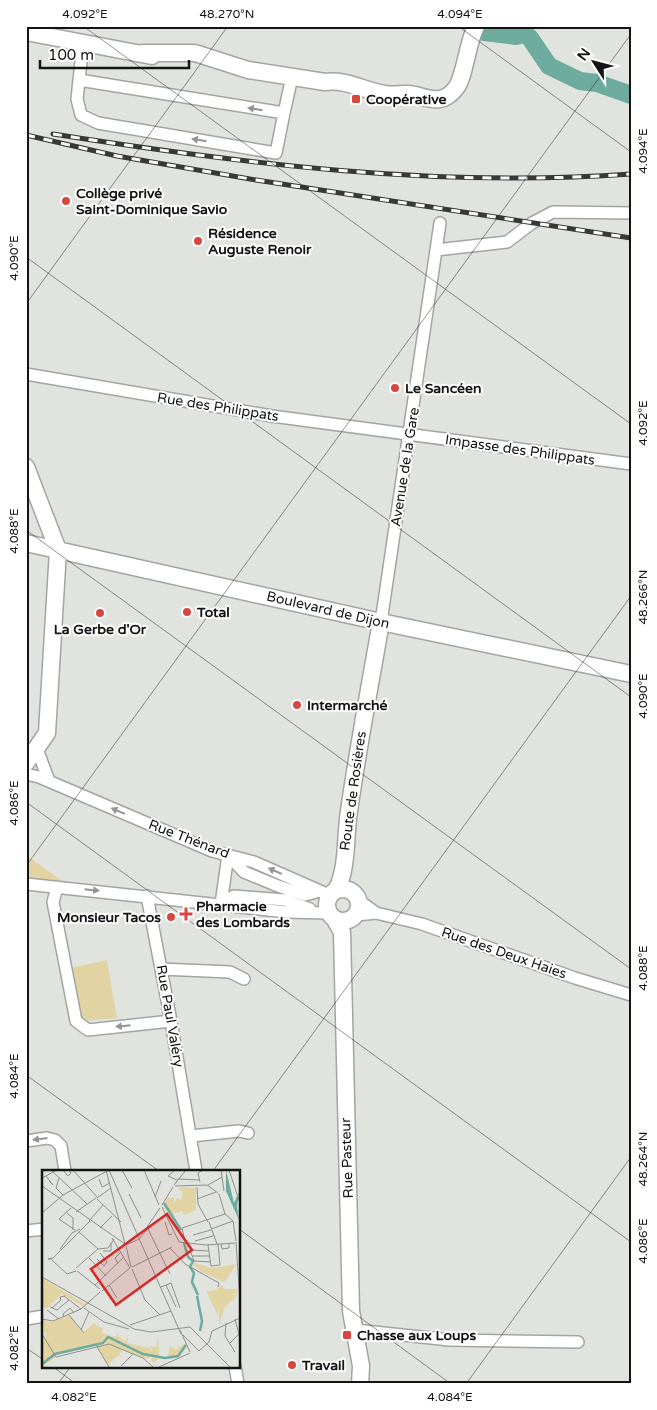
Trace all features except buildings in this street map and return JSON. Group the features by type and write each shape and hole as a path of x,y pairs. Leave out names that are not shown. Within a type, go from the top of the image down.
{"street":[{"path":"26,32 83,44 142,53 156,58 195,60 240,72 248,70 325,82 334,81 365,87 386,95 399,93 439,100 450,94 458,86 468,44 476,26"},
{"path":"83,44 77,99 81,114 98,123 276,153 292,77"},
{"path":"79,80 284,113"},
{"path":"436,250 507,242 532,223 553,212 631,213"},
{"name":"Avenue de la Gare","path":"381,622 440,223"},
{"name":"Rue des Philippats","path":"26,374 272,416 410,435"},
{"name":"Impasse des Philippats","path":"410,435 631,464"},
{"path":"26,467 58,550 47,732 35,747 26,763"},
{"name":"Boulevard de Dijon","path":"26,543 381,622 631,674"},
{"name":"Route de Rosières","path":"338,907 360,737 381,622"},
{"path":"35,747 49,781"},
{"name":"Rue Thénard","path":"26,774 49,781 212,850 269,868 338,907"},
{"path":"221,904 228,855"},
{"path":"26,884 221,904 234,896 338,907"},
{"path":"57,887 53,902 76,1022 88,1030 171,1021"},
{"name":"Rue Paul Valéry","path":"147,896 162,969 196,1170"},
{"name":"Rue des Deux Haies","path":"338,907 376,913 422,924 575,978 631,995"},
{"name":"Rue Pasteur","path":"338,907 351,1311 361,1366 360,1384"},
{"path":"162,969 230,972 244,979"},
{"path":"190,1136 238,1131 248,1133"},
{"path":"26,1141 47,1138 55,1140 61,1146 65,1170"},
{"path":"26,1232 42,1229"},
{"path":"26,1319 42,1316"},
{"path":"355,1330 450,1340 578,1342"},
{"path":"236,1368 238,1384"}],"shaded area":[{"path":"26,855 62,881 26,878"},
{"path":"107,960 117,1018 85,1021 79,1017 70,968"}],"waterway":[{"path":"484,32 516,36 525,34 530,38 549,66 580,81 597,83 631,95"}],"railway":[{"path":"53,134 269,164 413,175 485,178 558,178 631,174"},
{"path":"26,135 117,156 256,180 631,238"}],"place":[{"name":"Coopérative","path":"356,99"},
{"name":"Collège privé Saint-Dominique Savio","path":"66,201"},
{"name":"Résidence Auguste Renoir","path":"198,241"},
{"name":"Le Sancéen","path":"395,388"},
{"name":"Total","path":"187,612"},
{"name":"La Gerbe d'Or","path":"100,613"},
{"name":"Intermarché","path":"297,705"},
{"name":"Pharmacie des Lombards","path":"186,914"},
{"name":"Monsieur Tacos","path":"171,917"},
{"name":"Chasse aux Loups","path":"347,1335"},
{"name":"Travail","path":"292,1365"}]}
